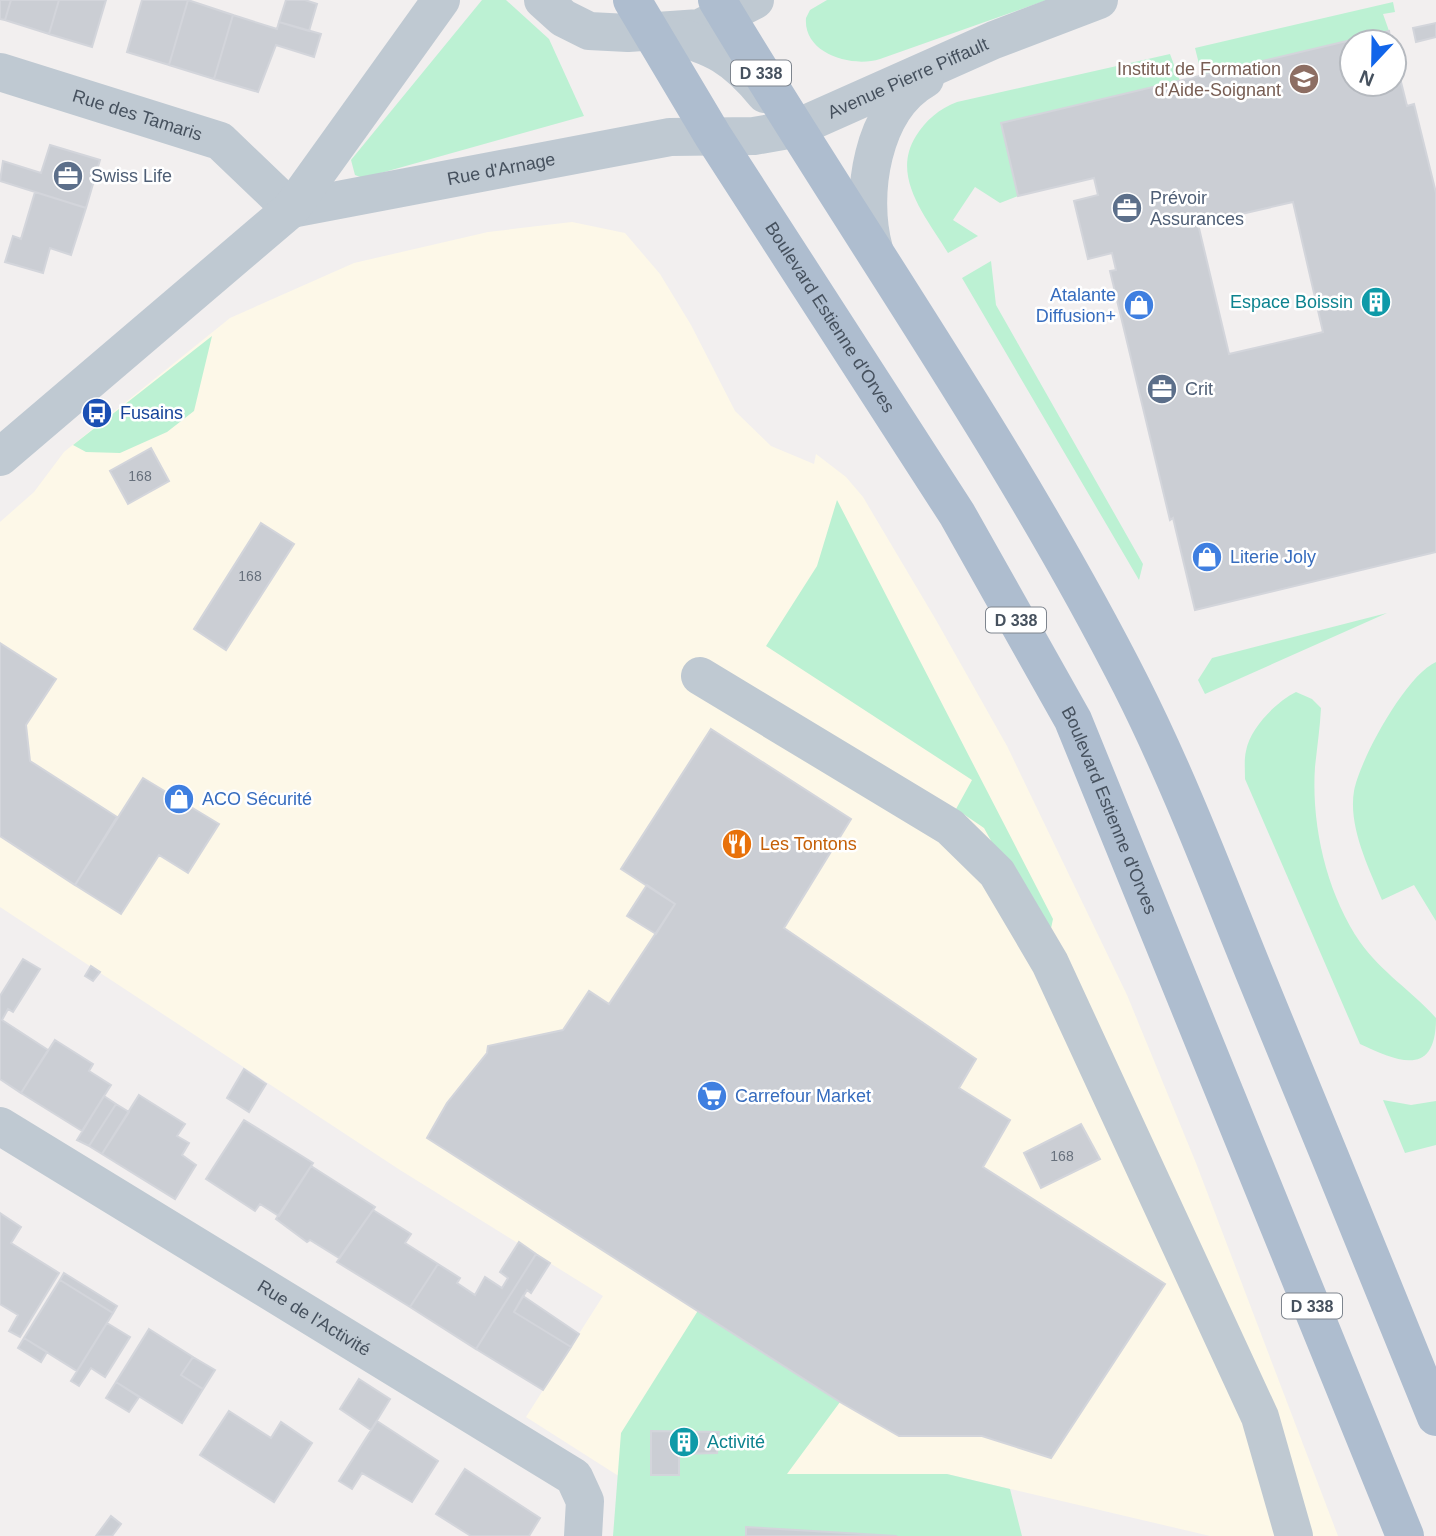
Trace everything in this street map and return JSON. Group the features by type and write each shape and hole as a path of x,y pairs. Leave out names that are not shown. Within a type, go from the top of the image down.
{"main road":[{"name":"Boulevard Estienne d'Orves","path":"632,0 657,33 713,136 957,514 1073,720 1405,1536"},
{"name":"D 338","path":"726,16 794,129 874,249 1004,457 1131,686 1200,837 1436,1417"}],"street":[{"name":"Rue d'Arnage","path":"0,457 290,209 442,0"},
{"path":"543,0 563,18 589,30 657,33 700,28 726,16"},
{"name":"Avenue Pierre Piffault","path":"713,136 754,136 794,129 994,40 1099,0"},
{"name":"Boulevard Estienne d'Orves","path":"713,136 698,65 700,53 726,16"},
{"path":"874,249 866,205 873,167 892,111 914,86 994,40"},
{"name":"Rue des Tamaris","path":"0,72 220,141 290,209"},
{"name":"Rue d'Arnage","path":"290,209 670,137 713,136"},
{"path":"700,676 950,827 997,873 1050,963 1260,1416 1294,1536"},
{"name":"Rue de l'Activité","path":"0,1126 574,1477 585,1501 583,1536"}],"shaded area":[{"path":"572,222 625,233 660,274 691,325 735,411 771,446 814,464 816,454 846,477 863,497 936,620 1007,746 1127,995 1196,1163 1338,1536 1210,1536 947,1474 617,1475 526,1417 603,1296 400,1170 0,907 0,522 34,492 64,452 230,318 354,263 488,232"}],"green space":[{"path":"482,0 506,0 549,39 584,116 363,178 355,175 351,160"},
{"path":"827,0 1047,0 880,59 856,61 831,55 812,41 806,18 810,10"},
{"path":"1393,2 1395,12 1383,14 1388,28 1338,28 1338,43 1202,76 1195,48"},
{"path":"1170,54 1180,81 1001,123 1018,196 1000,203 975,187 953,220 978,236 948,253 914,197 907,167 909,151 916,136 934,116 957,102"},
{"path":"991,261 996,305 1143,564 1139,580 962,278"},
{"path":"212,336 194,411 167,432 120,453 86,452 73,445"},
{"path":"837,500 1053,919 1050,933 1021,895 984,828 956,809 972,780 766,646 817,566"},
{"path":"1387,613 1205,694 1198,680 1212,658"},
{"path":"1436,662 1436,921 1414,885 1382,900 1361,847 1353,805 1358,777 1386,719 1411,683"},
{"path":"1296,692 1312,699 1321,708 1314,789 1319,836 1330,881 1348,923 1368,953 1436,1018 1434,1037 1429,1050 1422,1058 1400,1059 1360,1044 1245,779 1245,754 1253,733 1272,709"},
{"path":"1383,1100 1411,1105 1436,1101 1436,1145 1405,1153"},
{"path":"699,1309 840,1402 787,1474 947,1474 1010,1489 1022,1536 613,1536 621,1433"}],"building":[{"path":"0,0 11,0 5,20 0,19"},
{"path":"11,0 59,0 49,34 5,20"},
{"path":"59,0 106,0 92,47 49,34"},
{"path":"142,0 188,0 169,65 127,52"},
{"path":"188,0 233,15 214,79 169,65"},
{"path":"286,0 305,0 317,4 309,31 279,22"},
{"path":"233,15 277,29 279,22 321,34 314,57 276,45 258,92 214,79"},
{"path":"1436,23 1436,37 1416,42 1413,28"},
{"name":"Espace Boissin","path":"1338,43 1338,98 1405,98 1407,106 1414,104 1436,193 1436,552 1195,610 1173,518 1170,520 1110,271 1116,270 1112,253 1088,259 1074,201 1098,195 1094,178 1018,196 1001,123","holes":["1293,202 1323,332 1229,354 1198,224"]},
{"path":"50,145 100,160 86,208 0,181 3,161 41,173"},
{"path":"35,192 86,208 71,255 50,248 43,273 5,262 13,236 21,239"},
{"path":"151,448 169,481 128,504 110,471"},
{"path":"261,523 294,544 226,650 194,629"},
{"path":"0,643 56,679 26,725 30,761 117,817 75,885 0,836"},
{"name":"Carrefour Market","path":"711,729 851,819 784,928 976,1059 959,1088 1010,1120 983,1167 1165,1284 1051,1458 982,1436 899,1436 840,1402 427,1138 447,1103 487,1053 488,1046 563,1030 589,991 609,1004 675,904 621,869"},
{"path":"143,778 219,824 188,873 159,855 121,914 75,885"},
{"path":"647,885 675,904 656,934 627,916"},
{"path":"23,959 40,969 13,1012 8,1009 2,1020 48,1050 21,1093 0,1079 0,996"},
{"path":"91,966 100,972 93,981 85,976"},
{"path":"55,1040 93,1064 89,1071 111,1085 82,1131 21,1093"},
{"path":"244,1069 266,1084 249,1112 227,1098"},
{"path":"139,1095 185,1124 177,1136 189,1143 182,1155 196,1165 175,1199 102,1154"},
{"path":"104,1096 116,1104 89,1146 77,1140"},
{"path":"116,1104 129,1112 102,1154 89,1146"},
{"path":"244,1120 313,1163 279,1216 260,1204 255,1211 206,1179"},
{"path":"1081,1124 1100,1159 1041,1188 1024,1153"},
{"path":"311,1166 375,1207 339,1258 310,1240 307,1242 276,1219"},
{"path":"373,1210 411,1234 405,1243 438,1264 410,1307 337,1262"},
{"path":"0,1213 21,1227 11,1243 59,1273 20,1337 9,1331 18,1315 0,1304"},
{"path":"519,1242 536,1254 476,1349 410,1307 438,1264 460,1278 457,1283 475,1295 485,1277 502,1288 508,1278 500,1272"},
{"path":"536,1254 550,1263 531,1293 527,1290 514,1312 571,1347 543,1390 476,1349"},
{"path":"64,1273 117,1306 113,1313 60,1280"},
{"path":"60,1280 113,1313 77,1371 24,1338"},
{"path":"523,1296 579,1334 571,1347 514,1312"},
{"path":"107,1323 130,1337 105,1377 91,1368 79,1386 71,1381"},
{"path":"149,1329 193,1357 181,1375 203,1389 182,1423 116,1382"},
{"path":"24,1338 47,1352 41,1362 18,1348"},
{"path":"193,1357 215,1370 203,1389 181,1375"},
{"path":"359,1379 390,1399 371,1430 340,1409"},
{"path":"116,1382 139,1397 129,1412 106,1398"},
{"path":"229,1411 271,1438 281,1422 312,1443 274,1502 200,1455"},
{"path":"377,1421 438,1461 412,1502 362,1473 352,1489 339,1481"},
{"name":"Activité","path":"651,1431 719,1432 717,1453 679,1454 679,1475 651,1475"},
{"path":"465,1469 540,1518 529,1536 471,1536 436,1514"},
{"path":"111,1516 121,1524 112,1536 96,1536"},
{"path":"746,1527 897,1536 746,1536"}],"place":[{"name":"Institut de Formation d'Aide-Soignant","path":"1304,79"},
{"name":"Swiss Life","path":"68,176"},
{"name":"Prévoir Assurances","path":"1127,208"},
{"name":"Espace Boissin","path":"1376,302"},
{"name":"Atalante Diffusion+","path":"1139,305"},
{"name":"Crit","path":"1162,389"},
{"name":"Fusains","path":"97,413"},
{"name":"Literie Joly","path":"1207,557"},
{"name":"ACO Sécurité","path":"179,799"},
{"name":"Les Tontons","path":"737,844"},
{"name":"Carrefour Market","path":"712,1096"},
{"name":"Activité","path":"684,1442"}]}
